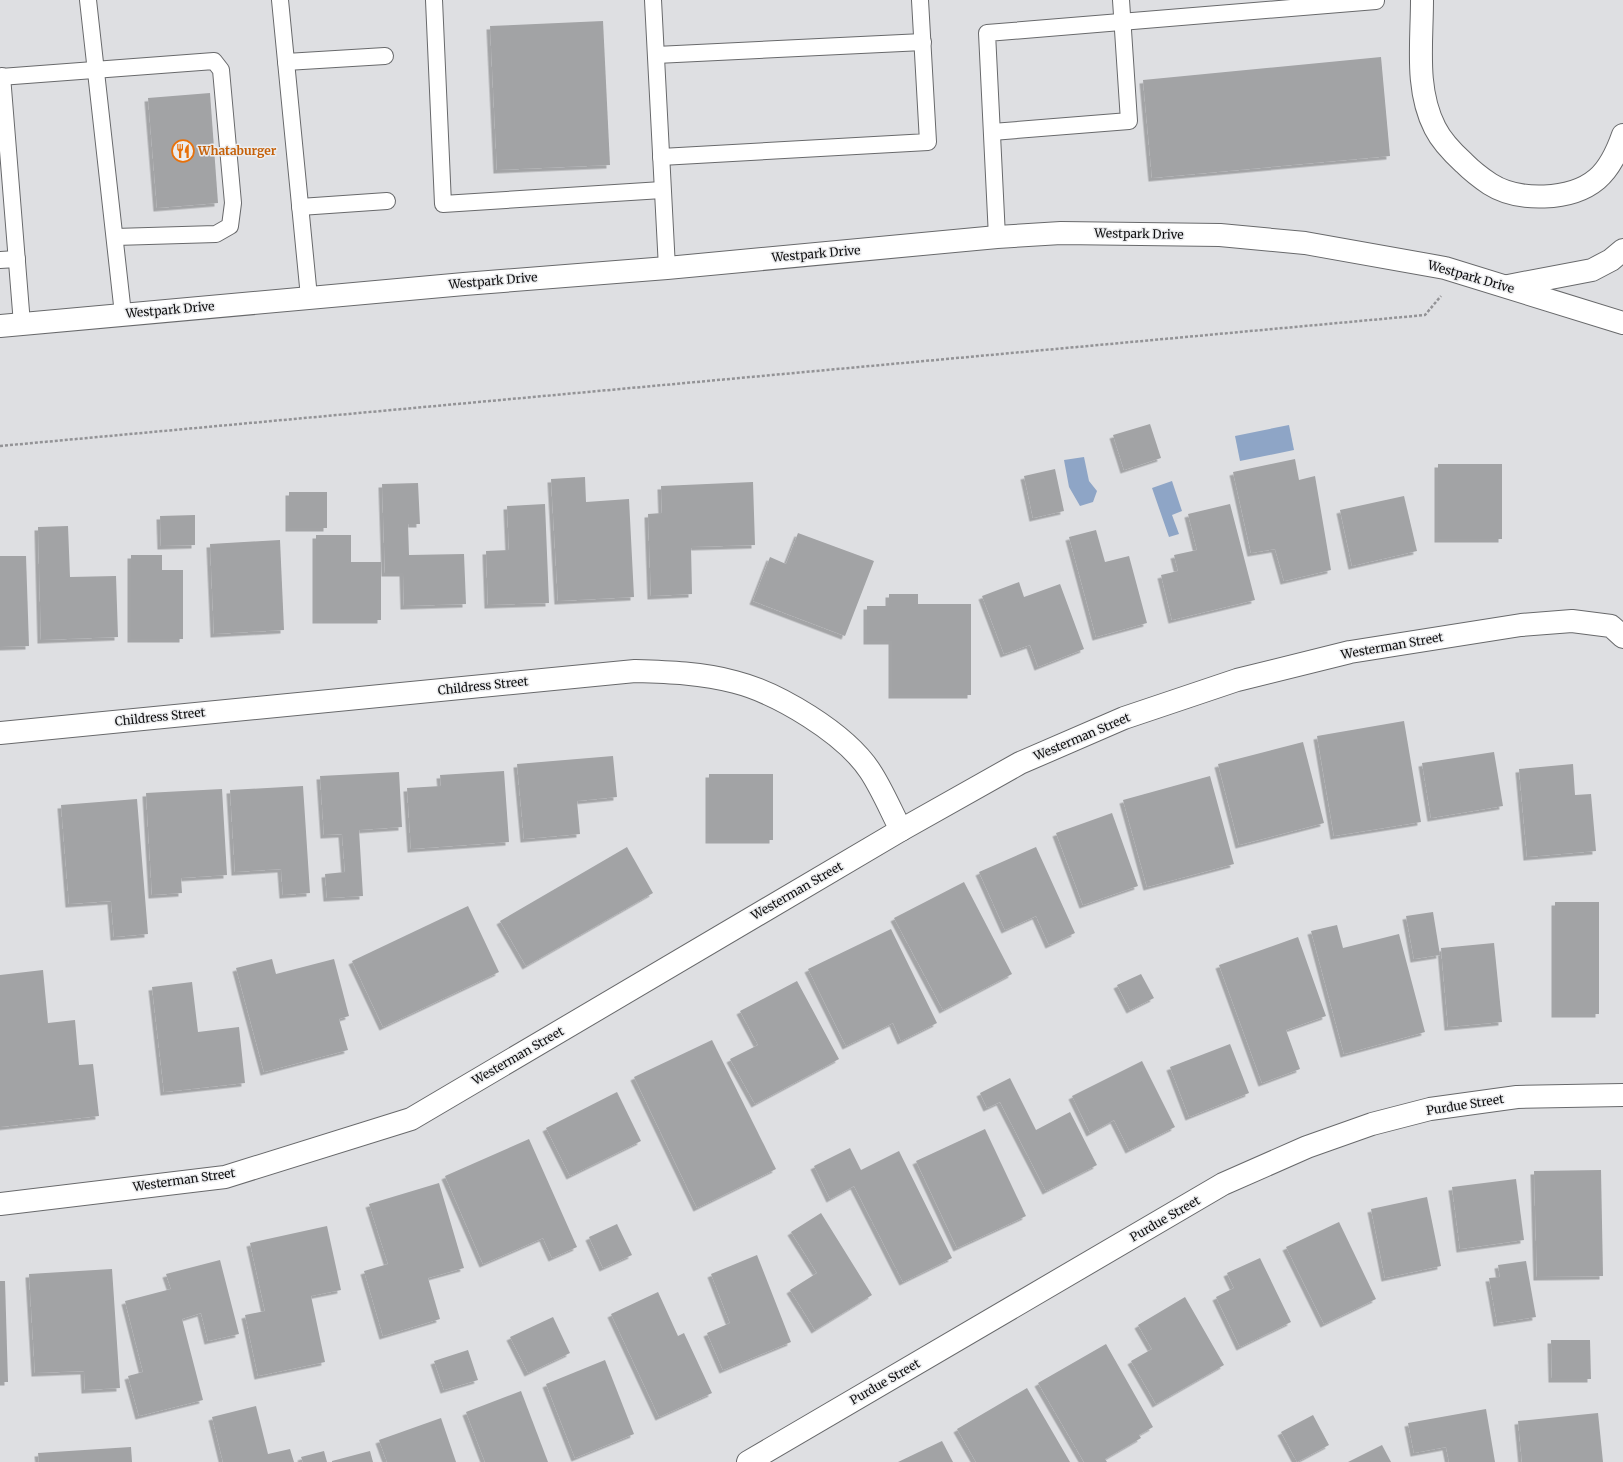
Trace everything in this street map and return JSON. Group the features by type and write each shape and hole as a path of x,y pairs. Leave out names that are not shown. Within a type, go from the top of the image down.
{"street":[{"path":"1422,0 1421,83 1426,107 1436,130 1450,150 1476,174 1491,185 1509,193 1528,197 1547,197 1584,188 1597,179 1608,167 1617,153 1623,135"},
{"name":"Westpark Drive","path":"0,326 123,314 667,268 997,237 1061,233 1220,235 1305,243 1446,268 1623,323"},
{"path":"1505,287 1592,270 1611,260 1623,250"},
{"name":"Westerman Street","path":"0,1204 225,1177 411,1119 901,830 1020,763 1124,718 1237,680 1350,652 1521,625 1572,621 1617,631"},
{"name":"Childress Street","path":"0,733 627,672 671,672 734,682 761,691 812,717 843,740 870,770 901,830"},
{"name":"Purdue Street","path":"748,1462 1223,1184 1307,1147 1372,1124 1430,1110 1517,1096 1623,1095"}],"lane":[{"path":"88,0 123,314"},
{"path":"280,0 309,298"},
{"path":"434,0 443,204 662,190"},
{"path":"653,0 667,268"},
{"path":"661,157 928,142 920,0"},
{"path":"992,132 1129,121 1121,0"},
{"path":"997,237 986,32 1122,22 1335,2 1376,1"},
{"path":"656,55 922,42"},
{"path":"286,62 385,56"},
{"path":"22,324 1,76 214,61 221,70 233,204 230,226 216,234 115,237"},
{"path":"300,207 387,201"},
{"path":"0,260 17,259"}],"path":[{"path":"0,446 1425,315 1461,273"}],"water":[{"path":"1289,425 1294,450 1240,461 1235,436"},
{"path":"1084,457 1089,481 1097,491 1093,502 1080,506 1069,487 1064,460"},
{"path":"1172,481 1182,511 1172,515 1179,534 1169,537 1152,488"}],"building":[{"path":"603,21 610,165 497,170 490,26"},
{"path":"1381,57 1390,156 1152,178 1143,80"},
{"name":"Whataburger","path":"210,93 218,203 157,208 148,98"},
{"path":"1150,424 1161,458 1124,470 1113,435"},
{"path":"1295,459 1299,480 1315,476 1331,570 1284,581 1275,549 1251,553 1233,472"},
{"path":"1438,464 1502,464 1502,539 1438,539"},
{"path":"1055,469 1064,511 1033,518 1024,476"},
{"path":"585,477 586,502 629,499 634,597 558,601 551,479"},
{"path":"753,482 755,545 691,547 692,594 651,596 648,514 662,513 661,486"},
{"path":"418,483 420,524 408,524 409,555 464,554 466,604 404,606 403,573 385,573 382,484"},
{"path":"289,492 327,492 327,528 289,528"},
{"path":"1404,496 1417,551 1352,566 1340,510"},
{"path":"545,504 549,603 488,605 486,551 509,550 507,506"},
{"path":"1230,504 1255,600 1172,620 1161,575 1178,571 1174,555 1197,550 1188,514"},
{"path":"195,515 195,545 161,546 160,516"},
{"path":"68,526 70,577 116,576 118,637 41,640 38,527"},
{"path":"1096,530 1105,562 1129,556 1147,623 1096,637 1069,537"},
{"path":"798,533 874,561 845,636 753,601 770,557 786,564"},
{"path":"316,535 351,535 351,562 381,562 381,620 316,620"},
{"path":"280,540 284,630 214,634 210,544"},
{"path":"131,555 162,555 162,570 183,570 183,639 131,639"},
{"path":"0,556 26,556 29,646 0,647"},
{"path":"1019,582 1024,597 1060,584 1084,649 1038,667 1030,645 1004,654 982,596"},
{"path":"889,594 918,594 918,604 971,604 971,695 892,695 892,641 867,641 867,606 889,606"},
{"path":"1404,721 1421,822 1334,836 1317,736"},
{"path":"1303,742 1324,823 1239,845 1218,764"},
{"path":"1494,752 1503,806 1431,818 1422,763"},
{"path":"613,756 617,797 577,801 580,834 524,839 517,764"},
{"path":"1573,764 1575,795 1591,794 1596,851 1527,857 1519,769"},
{"path":"504,771 509,842 411,849 407,788 441,786 440,775"},
{"path":"399,772 402,827 359,830 363,896 327,898 325,874 345,872 342,834 324,835 320,776"},
{"path":"709,774 773,774 773,840 709,840"},
{"path":"1210,776 1234,864 1147,887 1123,800"},
{"path":"303,786 310,893 283,895 281,869 235,872 230,790"},
{"path":"222,789 227,875 181,878 182,893 152,895 146,793"},
{"path":"137,799 148,934 114,937 111,901 69,904 61,805"},
{"path":"1112,813 1138,886 1083,905 1056,833"},
{"path":"627,847 653,893 526,966 500,921"},
{"path":"1036,847 1075,933 1049,945 1036,916 1005,930 979,872"},
{"path":"964,882 1012,974 943,1010 894,918"},
{"path":"1555,902 1599,902 1599,1014 1555,1014"},
{"path":"468,906 499,972 383,1027 352,961"},
{"path":"1433,912 1440,955 1414,959 1406,916"},
{"path":"1337,925 1343,948 1399,934 1425,1032 1344,1054 1311,931"},
{"path":"891,929 937,1023 901,1041 893,1023 846,1046 808,969"},
{"path":"1298,937 1326,1016 1286,1030 1300,1069 1262,1083 1219,965"},
{"path":"1494,943 1502,1022 1448,1027 1441,948"},
{"path":"272,959 276,974 334,959 349,1016 339,1019 348,1050 264,1072 236,968"},
{"path":"43,970 48,1023 75,1020 79,1065 93,1064 99,1116 0,1127 0,975"},
{"path":"1141,974 1154,998 1130,1010 1117,985"},
{"path":"797,981 839,1059 755,1104 730,1059 758,1045 740,1011"},
{"path":"192,982 198,1032 239,1027 245,1083 164,1092 152,987"},
{"path":"712,1040 776,1169 697,1208 634,1077"},
{"path":"1230,1044 1249,1093 1189,1117 1170,1067"},
{"path":"1142,1061 1175,1127 1129,1150 1114,1120 1090,1133 1072,1096"},
{"path":"1010,1078 1036,1130 1070,1112 1097,1165 1046,1191 1000,1102 987,1108 980,1093"},
{"path":"617,1092 641,1141 570,1176 546,1128"},
{"path":"985,1129 1026,1216 957,1248 916,1161"},
{"path":"529,1139 577,1247 552,1258 543,1238 483,1264 445,1176"},
{"path":"850,1148 861,1170 899,1151 952,1258 903,1282 854,1186 830,1199 814,1166"},
{"path":"1601,1170 1603,1276 1537,1277 1534,1171"},
{"path":"1516,1179 1524,1240 1460,1249 1452,1187"},
{"path":"439,1183 464,1268 428,1278 440,1319 383,1336 364,1271 388,1264 369,1204"},
{"path":"1427,1197 1441,1266 1385,1278 1371,1209"},
{"path":"821,1213 872,1295 815,1330 790,1290 817,1273 791,1232"},
{"path":"1339,1222 1376,1299 1324,1324 1286,1247"},
{"path":"617,1224 632,1255 603,1268 589,1237"},
{"path":"327,1226 341,1290 311,1296 325,1362 258,1376 245,1315 265,1311 250,1243"},
{"path":"757,1255 791,1342 723,1370 707,1333 730,1323 711,1274"},
{"path":"1260,1258 1291,1322 1240,1347 1216,1297 1234,1288 1227,1273"},
{"path":"220,1260 239,1334 208,1341 201,1313 182,1319 203,1400 139,1416 128,1376 143,1372 125,1301 171,1289 166,1274"},
{"path":"1526,1261 1536,1317 1497,1323 1489,1278 1500,1277 1498,1265"},
{"path":"112,1269 120,1388 85,1390 84,1371 35,1373 29,1274"},
{"path":"0,1281 5,1281 8,1382 0,1382"},
{"path":"658,1292 678,1336 684,1333 712,1393 659,1417 611,1314"},
{"path":"1185,1297 1224,1365 1156,1404 1131,1361 1152,1349 1138,1325"},
{"path":"553,1317 570,1353 528,1373 510,1337"},
{"path":"1551,1340 1590,1340 1591,1379 1552,1379"},
{"path":"1106,1344 1153,1427 1139,1435 1141,1438 1105,1459 1107,1462 1084,1462 1038,1383"},
{"path":"468,1350 478,1380 444,1390 434,1361"},
{"path":"605,1360 634,1434 575,1458 546,1384"},
{"path":"1027,1388 1070,1462 976,1462 957,1429"},
{"path":"521,1391 548,1462 485,1462 466,1412"},
{"path":"256,1406 268,1454 290,1449 294,1462 223,1462 212,1417"},
{"path":"1486,1409 1495,1462 1449,1462 1446,1447 1414,1453 1408,1423"},
{"path":"1598,1413 1603,1462 1522,1462 1518,1421"},
{"path":"1313,1415 1329,1445 1297,1462 1281,1432"},
{"path":"441,1418 456,1462 387,1462 379,1440"},
{"path":"942,1441 953,1462 898,1462"},
{"path":"1382,1445 1391,1462 1348,1462"},
{"path":"131,1447 132,1462 39,1462 38,1453"},
{"path":"324,1451 327,1462 303,1462 301,1457"},
{"path":"370,1451 373,1462 332,1462 332,1461"}],"place":[{"name":"Whataburger","path":"183,151"}]}
